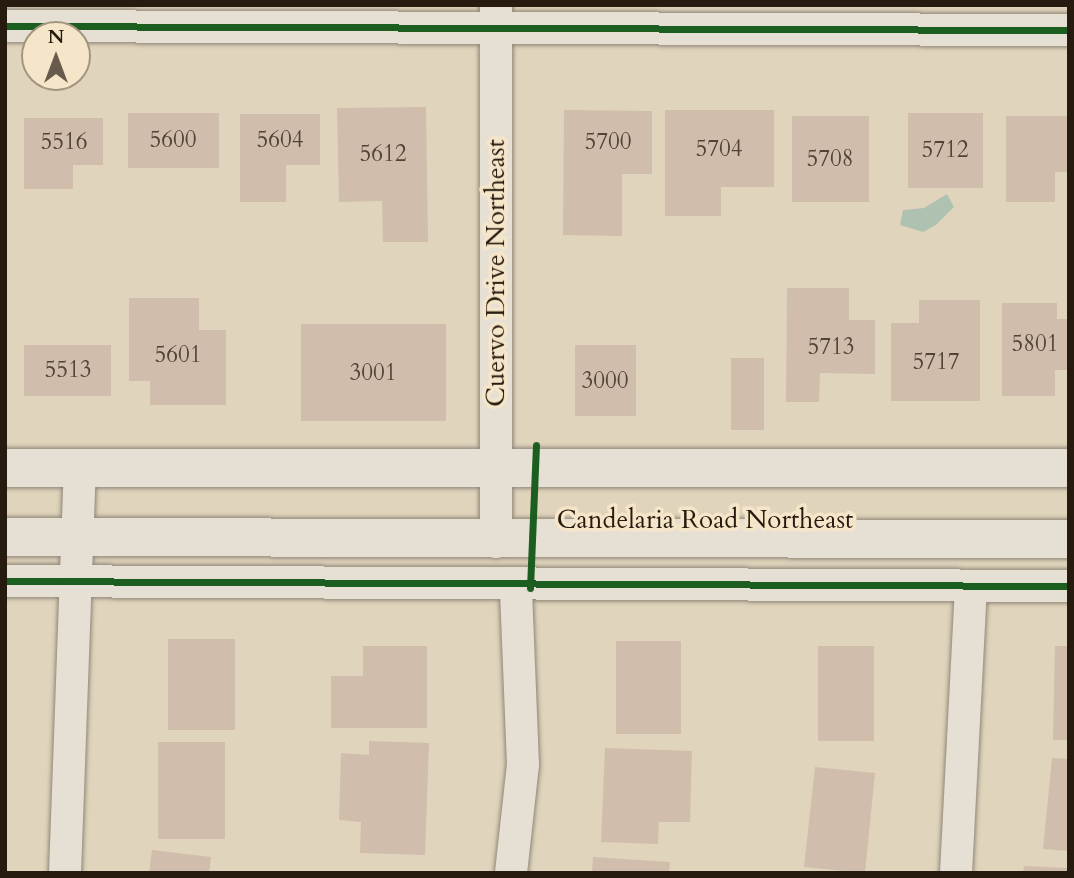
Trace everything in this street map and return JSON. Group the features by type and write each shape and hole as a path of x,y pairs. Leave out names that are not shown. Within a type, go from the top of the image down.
{"main road":[{"name":"Candelaria Road Northeast","path":"5,468 496,472 1069,468"},
{"name":"Candelaria Road Northeast","path":"5,537 496,542 1069,539"}],"street":[{"path":"5,26 61,15 940,17 1069,30"},
{"name":"Cuervo Drive Northeast","path":"496,16 496,542"},
{"path":"65,873 79,538 79,468"},
{"path":"5,582 516,587 1069,586"},
{"path":"956,873 971,586"},
{"path":"511,873 523,765 516,587"}],"shaded area":[{"path":"947,194 954,207 936,225 923,232 900,225 903,210 924,208"}],"building":[{"path":"426,107 428,242 383,242 382,201 339,202 337,108"},
{"path":"564,110 652,111 652,174 622,174 622,236 563,235"},
{"path":"665,110 774,110 774,187 721,187 721,216 665,216"},
{"path":"128,113 219,113 219,168 128,168"},
{"path":"908,113 983,113 983,188 908,188"},
{"path":"240,114 320,114 320,165 286,165 286,202 240,202"},
{"path":"792,116 869,116 869,202 792,202"},
{"path":"1006,116 1069,116 1069,172 1055,172 1055,202 1006,202"},
{"path":"24,118 103,118 103,165 73,165 73,189 24,189"},
{"path":"787,288 849,288 849,320 875,320 875,374 820,373 819,402 786,402"},
{"path":"129,298 199,298 199,330 226,330 226,405 150,405 150,381 129,381"},
{"path":"919,300 980,300 980,401 891,401 891,323 919,323"},
{"path":"1002,303 1057,303 1057,319 1069,319 1069,370 1055,370 1055,396 1002,396"},
{"path":"301,324 446,324 446,421 301,421"},
{"path":"24,345 111,345 111,396 24,396"},
{"path":"575,345 636,345 636,416 575,416"},
{"path":"731,358 764,358 764,430 731,430"},
{"path":"168,639 235,639 235,730 168,730"},
{"path":"616,641 681,641 681,734 616,734"},
{"path":"363,646 427,646 427,728 331,728 331,676 363,676"},
{"path":"818,646 874,646 874,741 818,741"},
{"path":"1055,646 1069,646 1069,740 1053,740"},
{"path":"369,741 429,743 425,855 360,853 361,822 339,820 341,753 369,755"},
{"path":"158,742 225,742 225,839 158,839"},
{"path":"605,748 692,751 690,822 659,822 658,844 601,842"},
{"path":"1052,758 1069,759 1069,851 1043,849"},
{"path":"815,767 875,773 865,873 804,867"},
{"path":"152,850 211,857 209,873 149,873"},
{"path":"593,857 670,862 669,873 592,873"},
{"path":"1024,866 1069,868 1069,873 1023,873"}],"cycle path":[{"path":"5,26 1069,30"},
{"path":"530,588 536,445"},
{"path":"5,581 1069,586"}]}
